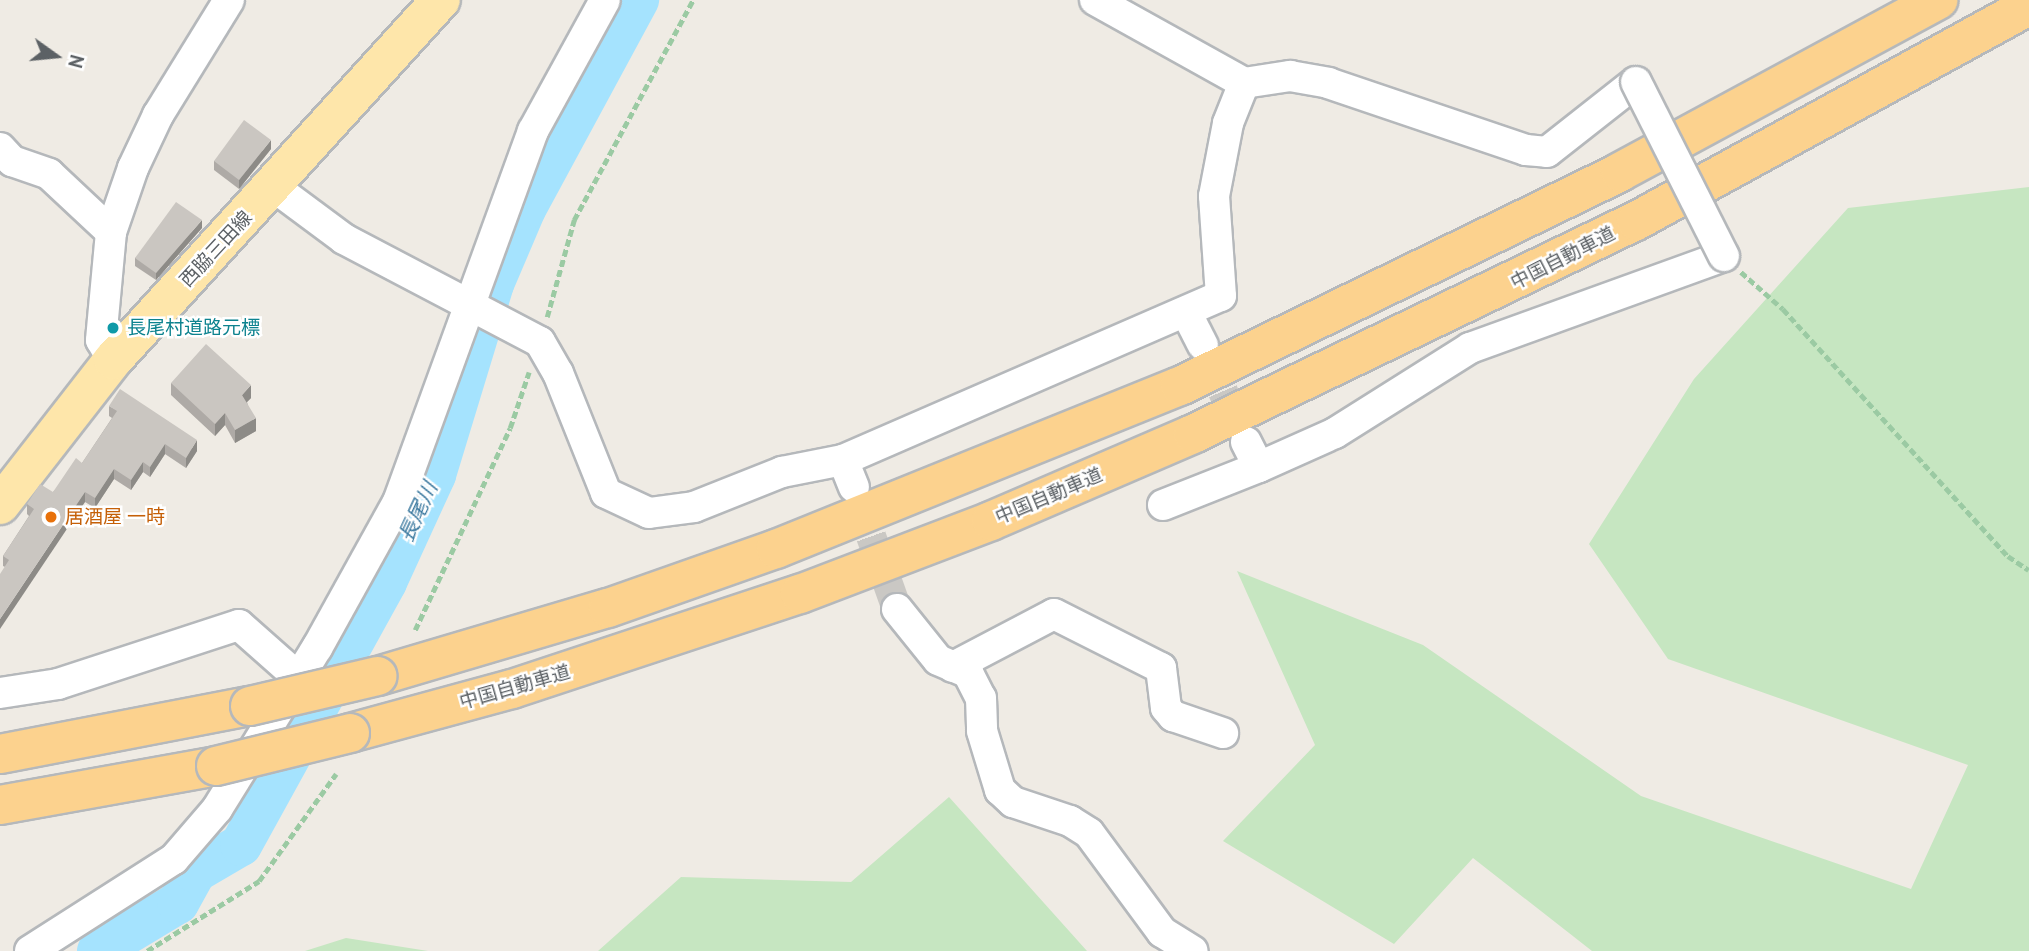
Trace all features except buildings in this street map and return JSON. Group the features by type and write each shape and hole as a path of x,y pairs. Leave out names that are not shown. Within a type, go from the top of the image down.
{"highway":[{"path":"0,754 250,706 378,676 608,608 776,549 1154,397 1464,250 1832,61 1938,0"},
{"name":"中国自動車道","path":"0,805 216,766 350,733 619,656 992,520 1193,434 1483,298 1982,35 2029,6"}],"main road":[{"name":"西脇三田線","path":"0,505 113,360 274,187 441,0"}],"street":[{"path":"113,360 102,340 111,232 133,167 158,115 229,0"},
{"path":"30,951 174,859 217,809 299,678 398,502 533,131 606,0"},
{"path":"1095,0 1244,83 1290,76 1328,83 1526,150 1547,152 1636,82 1724,256 1470,348 1335,433 1252,455 1163,505"},
{"path":"274,187 344,239 540,342 558,373 606,493 649,513 694,507 782,472 843,460 1221,296 1214,196 1228,123 1244,83"},
{"path":"0,148 12,161 50,174 111,232"},
{"path":"1185,312 1203,345"},
{"path":"843,460 854,487"},
{"path":"897,610 938,660 968,673 981,698 982,731 1000,790 1013,802 1070,821 1089,833 1162,932 1192,951"},
{"path":"953,667 1054,614 1161,668 1167,708 1173,716 1223,733"},
{"path":"0,693 58,684 239,625 299,678"}],"path":[{"path":"415,630 510,428 540,342 574,220 693,0"},
{"path":"1724,256 1783,309 2008,556 2029,570"},
{"path":"147,951 259,881 336,774"}],"green space":[{"path":"2029,187 2029,951 1592,951 1473,858 1394,944 1223,841 1315,745 1237,571 1423,645 1641,796 1911,889 1968,765 1668,659 1589,544 1694,379 1848,208"},
{"path":"949,797 1087,951 598,951 681,877 851,882"},
{"path":"346,938 428,951 305,951"}],"waterway":[{"name":"長尾川","path":"98,951 178,903 195,872 241,845 386,582 435,475 493,284 525,209 638,0"}],"tunnel":[{"path":"1205,350 1241,433"},
{"path":"856,494 897,609"}],"place":[{"name":"長尾村道路元標","path":"113,328"},
{"name":"居酒屋 一時","path":"51,517"}]}
